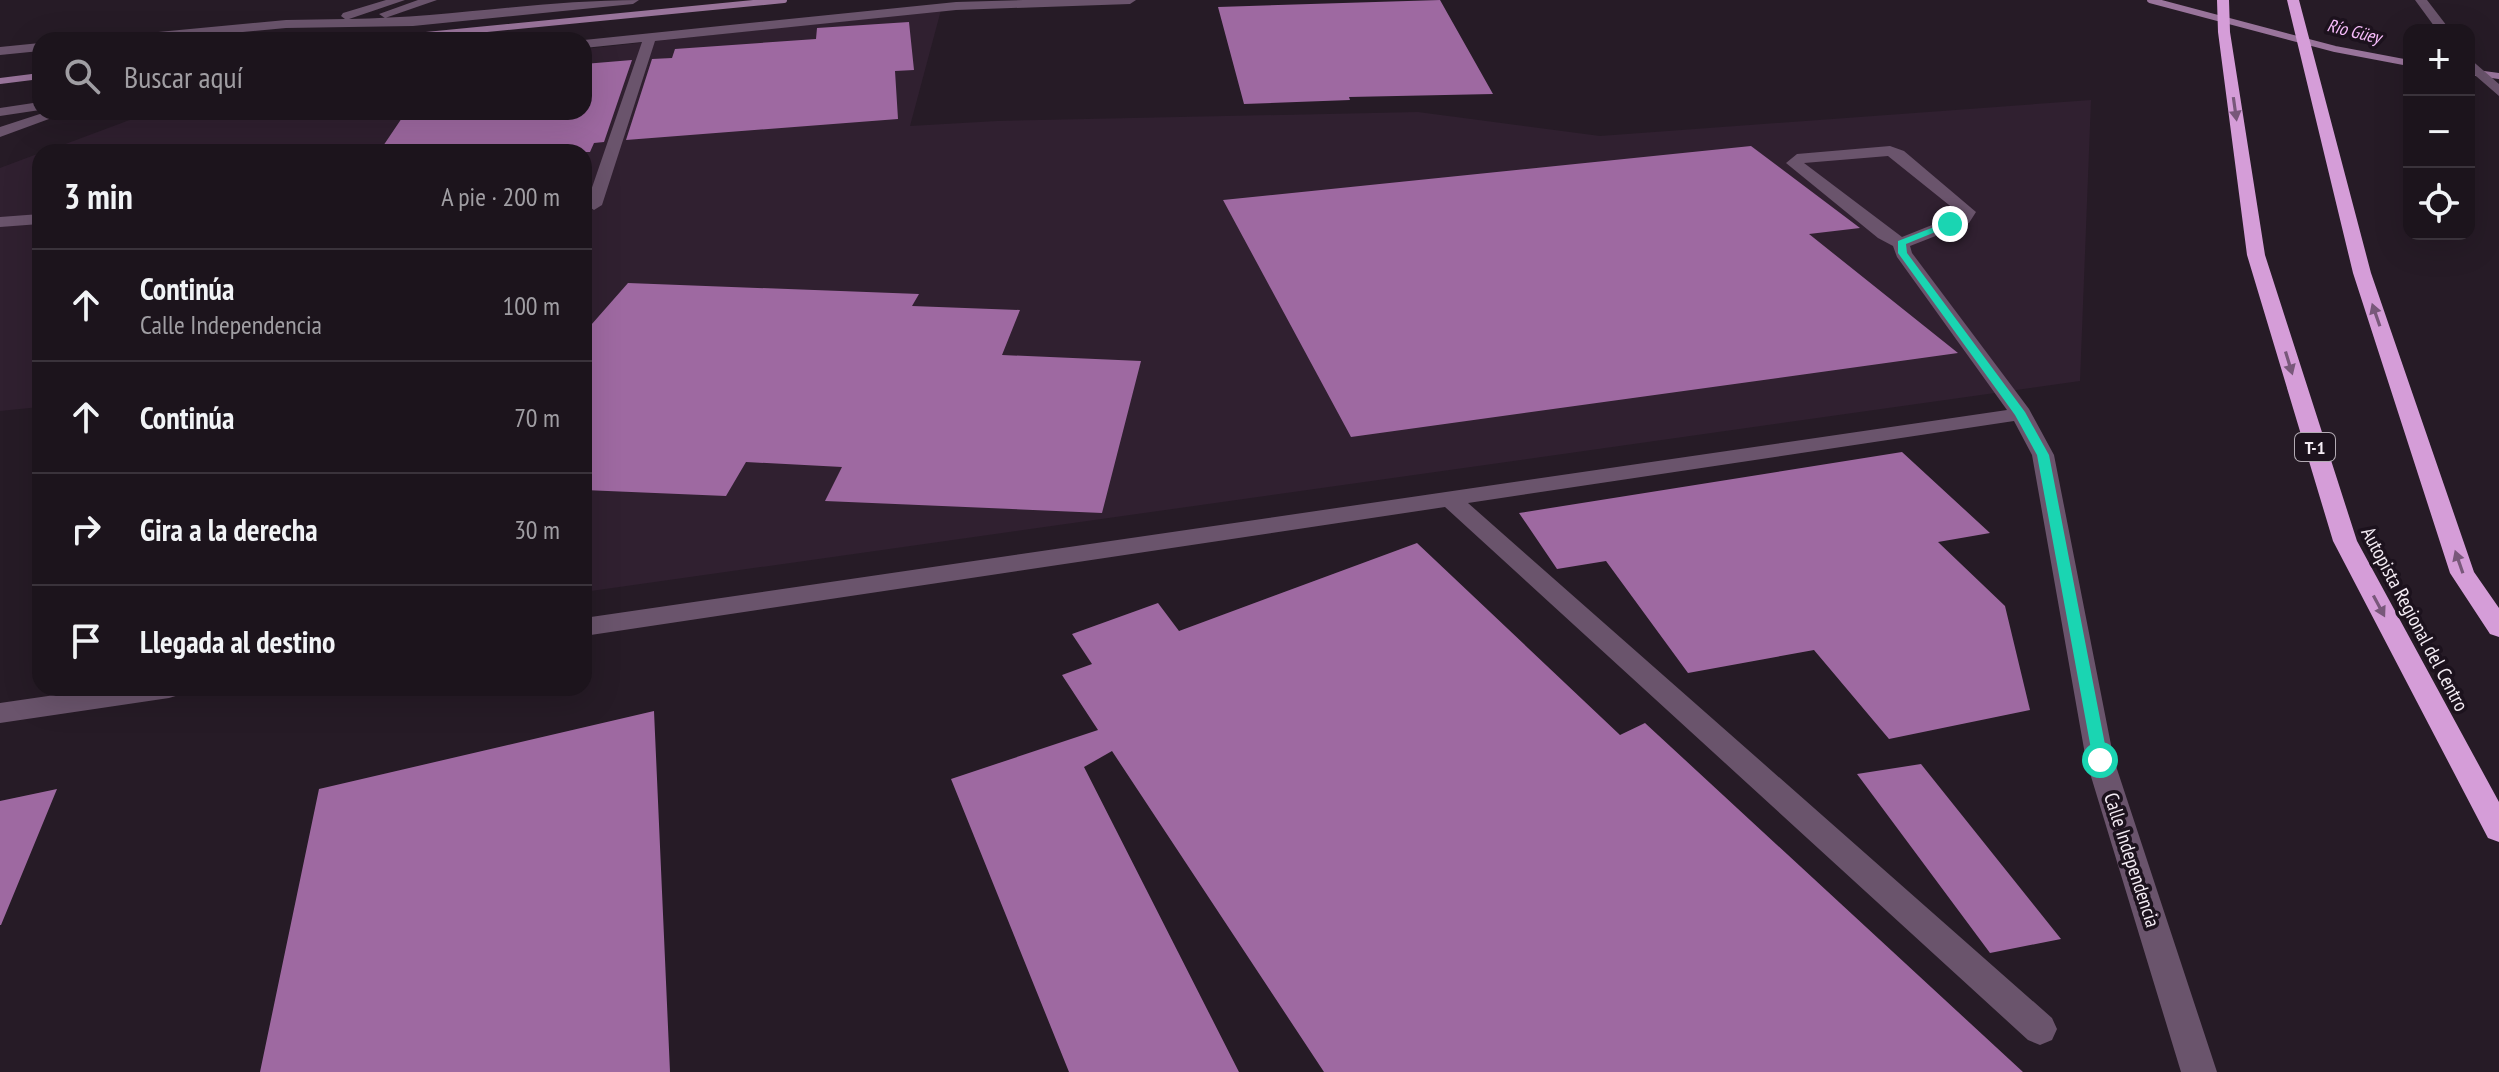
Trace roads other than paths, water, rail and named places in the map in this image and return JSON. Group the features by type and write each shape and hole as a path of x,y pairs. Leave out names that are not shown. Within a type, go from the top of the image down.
{"highway":[{"name":"Autopista Regional del Centro","path":"2223,0 2224,32 2256,255 2345,541 2499,830"},
{"path":"2293,0 2362,273 2462,573 2499,628"}],"street":[{"path":"294,32 399,0"},
{"path":"330,32 431,0"},
{"path":"214,32 324,23 413,22 633,0"},
{"path":"592,54 648,43 956,6 1130,0"},
{"path":"2421,0 2439,24"},
{"path":"592,44 808,34"},
{"path":"594,205 648,43"},
{"path":"0,51 32,48"},
{"path":"2475,69 2499,92"},
{"path":"0,112 32,111"},
{"path":"0,132 32,119"},
{"path":"1890,151 1898,154 1968,212 1963,219 1901,243 1884,234 1794,163 1797,159 1890,151"},
{"path":"0,222 32,220"},
{"name":"Calle Independencia","path":"1901,243 1903,253 2021,414 2043,455 2100,760 2199,1072"},
{"path":"592,626 2021,414"},
{"path":"1450,499 2040,1029"},
{"path":"0,713 115,696"}],"waterway":[{"name":"Río Güey","path":"457,32 784,0"},
{"name":"Río Güey","path":"2150,0 2335,49 2403,62"},
{"name":"Río Güey","path":"2475,73 2499,76"},
{"name":"Río Güey","path":"0,81 32,77"}]}
